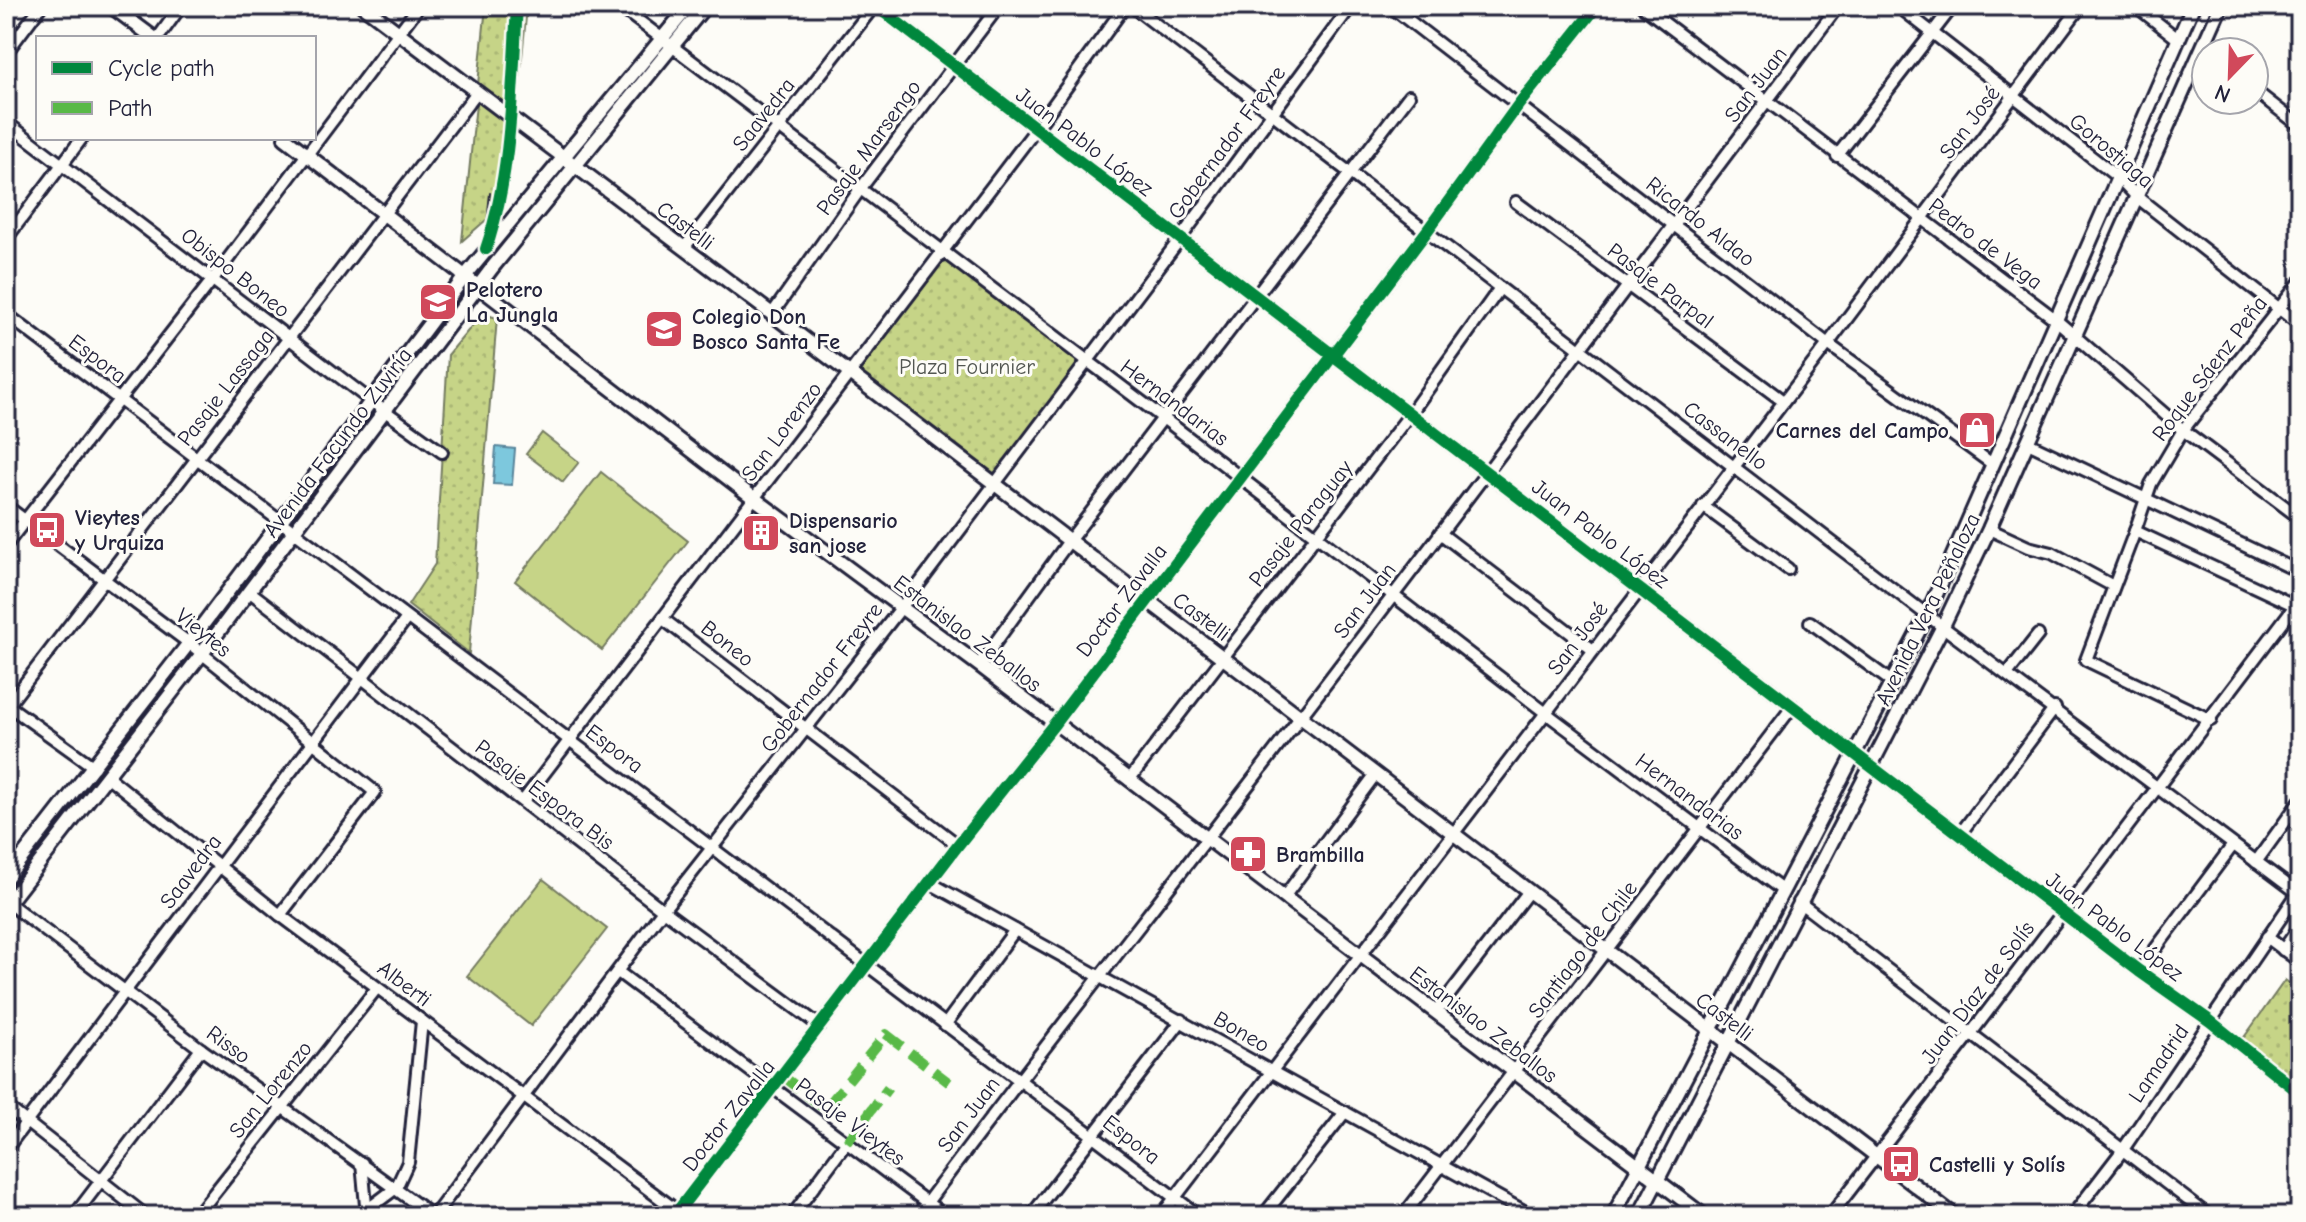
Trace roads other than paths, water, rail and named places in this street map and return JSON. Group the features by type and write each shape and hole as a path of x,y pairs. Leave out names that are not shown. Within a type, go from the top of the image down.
{"main road":[{"path":"111,6 153,36"},
{"name":"Castelli","path":"363,6 1223,656 1955,1216"},
{"name":"Avenida Facundo Zuviría","path":"667,42 689,6"},
{"name":"Avenida Facundo Zuviría","path":"7,903 387,411 568,163 667,42 705,6"},
{"name":"Avenida Vera Peñaloza","path":"1613,1216 1927,615 2193,6"},
{"name":"Avenida Vera Peñaloza","path":"2210,36 2221,6"},
{"name":"Avenida Vera Peñaloza","path":"1639,1216 1943,626 2190,82"},
{"name":"Estanislao Zeballos","path":"288,140 755,499 979,665 1704,1216"},
{"name":"Avenida Facundo Zuviría","path":"6,878 189,643 466,275 531,196 568,163"},
{"path":"531,196 523,217 497,250 492,268 495,284 505,299 544,336"}],"street":[{"path":"6,53 41,6"},
{"path":"158,36 181,6"},
{"path":"6,545 213,279 419,6"},
{"name":"Hernandarias","path":"619,6 1782,890"},
{"name":"Juan Pablo López","path":"875,6 2139,971 2210,1021 2300,1093"},
{"name":"Saavedra","path":"684,248 875,6"},
{"name":"Pasaje Marsengo","path":"772,314 861,188 999,6"},
{"name":"San Lorenzo","path":"523,801 1036,129 1125,6"},
{"name":"Cassanello","path":"1132,6 1927,615 2299,892"},
{"name":"Gobernador Freyre","path":"434,1216 663,910 901,608 1180,239 1351,6"},
{"name":"Ricardo Aldao","path":"1390,6 1828,344 1991,463"},
{"name":"Doctor Zavalla","path":"679,1215 867,964 1055,723 1333,356 1519,104 1597,6"},
{"name":"Pedro de Vega","path":"1642,6 2055,319 2183,430 2300,518"},
{"name":"San Juan","path":"917,1216 1018,1080 1487,472 1838,6"},
{"name":"Gorostiaga","path":"1898,6 2120,179 2137,197 2300,325"},
{"path":"1837,156 1953,6"},
{"name":"San José","path":"1161,1216 1828,344 2081,6"},
{"path":"2136,6 2178,39"},
{"name":"Pasaje Lassaga","path":"7,706 477,92"},
{"path":"979,665 1069,541 1409,96"},
{"path":"2270,103 2300,126"},
{"name":"Obispo Boneo","path":"6,122 442,452"},
{"path":"6,239 81,140"},
{"name":"Pasaje Parpal","path":"1516,202 1783,401"},
{"name":"Roque Sáenz Peña","path":"2211,720 2086,660 2151,484 2183,430 2300,282"},
{"name":"Pasaje Paraguay","path":"1129,780 1410,414 1500,288"},
{"name":"Espora","path":"6,314 1199,1216"},
{"path":"2028,443 2300,572"},
{"name":"Vieytes","path":"6,506 189,643 375,792 280,915"},
{"path":"1703,506 1788,569"},
{"path":"1989,529 2028,547 2061,557 2113,586"},
{"path":"2135,531 2298,604"},
{"path":"1440,533 1593,650"},
{"name":"Pasaje Espora Bis","path":"249,591 663,910 820,1026"},
{"name":"Juan Díaz de Solís","path":"1830,1216 2298,604"},
{"name":"Saavedra","path":"6,1149 407,618"},
{"name":"Boneo","path":"663,619 958,845"},
{"path":"1810,622 1892,682"},
{"path":"2008,673 2038,635"},
{"path":"7,706 94,767"},
{"name":"Santiago de Chile","path":"1403,1216 1793,706"},
{"path":"1960,834 2055,708"},
{"path":"1284,897 1375,775"},
{"name":"Alberti","path":"107,776 280,915 679,1215"},
{"path":"2256,862 2300,801"},
{"path":"2139,971 2233,845"},
{"name":"Boneo","path":"930,883 1533,1216"},
{"path":"1436,1012 1529,891"},
{"name":"Lamadrid","path":"2072,1216 2122,1151 2299,892"},
{"path":"1799,902 1972,1032 2196,1212 2209,1216"},
{"name":"Risso","path":"7,903 201,1049 434,1216"},
{"path":"2283,950 2300,926"},
{"path":"945,1025 1015,930"},
{"path":"2267,937 2300,962"},
{"name":"Pasaje Vieytes","path":"618,972 945,1216"},
{"name":"San Lorenzo","path":"196,1216 377,988"},
{"path":"1031,1216 1182,1020"},
{"path":"367,1212 396,1188 408,1162 422,1021"},
{"path":"74,1216 201,1049"},
{"path":"6,1106 146,1216"},
{"path":"1263,1216 1345,1112"},
{"path":"792,1216 847,1142"},
{"path":"362,1163 367,1212"}],"water":[{"path":"496,447 515,449 512,485 493,484"}],"tram line":[{"path":"484,252 490,193"}],"place":[{"name":"Pelotero La Jungla","path":"438,302"},
{"name":"Colegio Don Bosco Santa Fe","path":"664,329"},
{"name":"Carnes del Campo","path":"1977,430"},
{"name":"Vieytes y Urquiza","path":"47,530"},
{"name":"Dispensario san jose","path":"761,533"},
{"name":"Brambilla","path":"1248,854"},
{"name":"Castelli y Solís","path":"1901,1164"}],"park label":[{"name":"Plaza Fournier","path":"967,366"}]}
